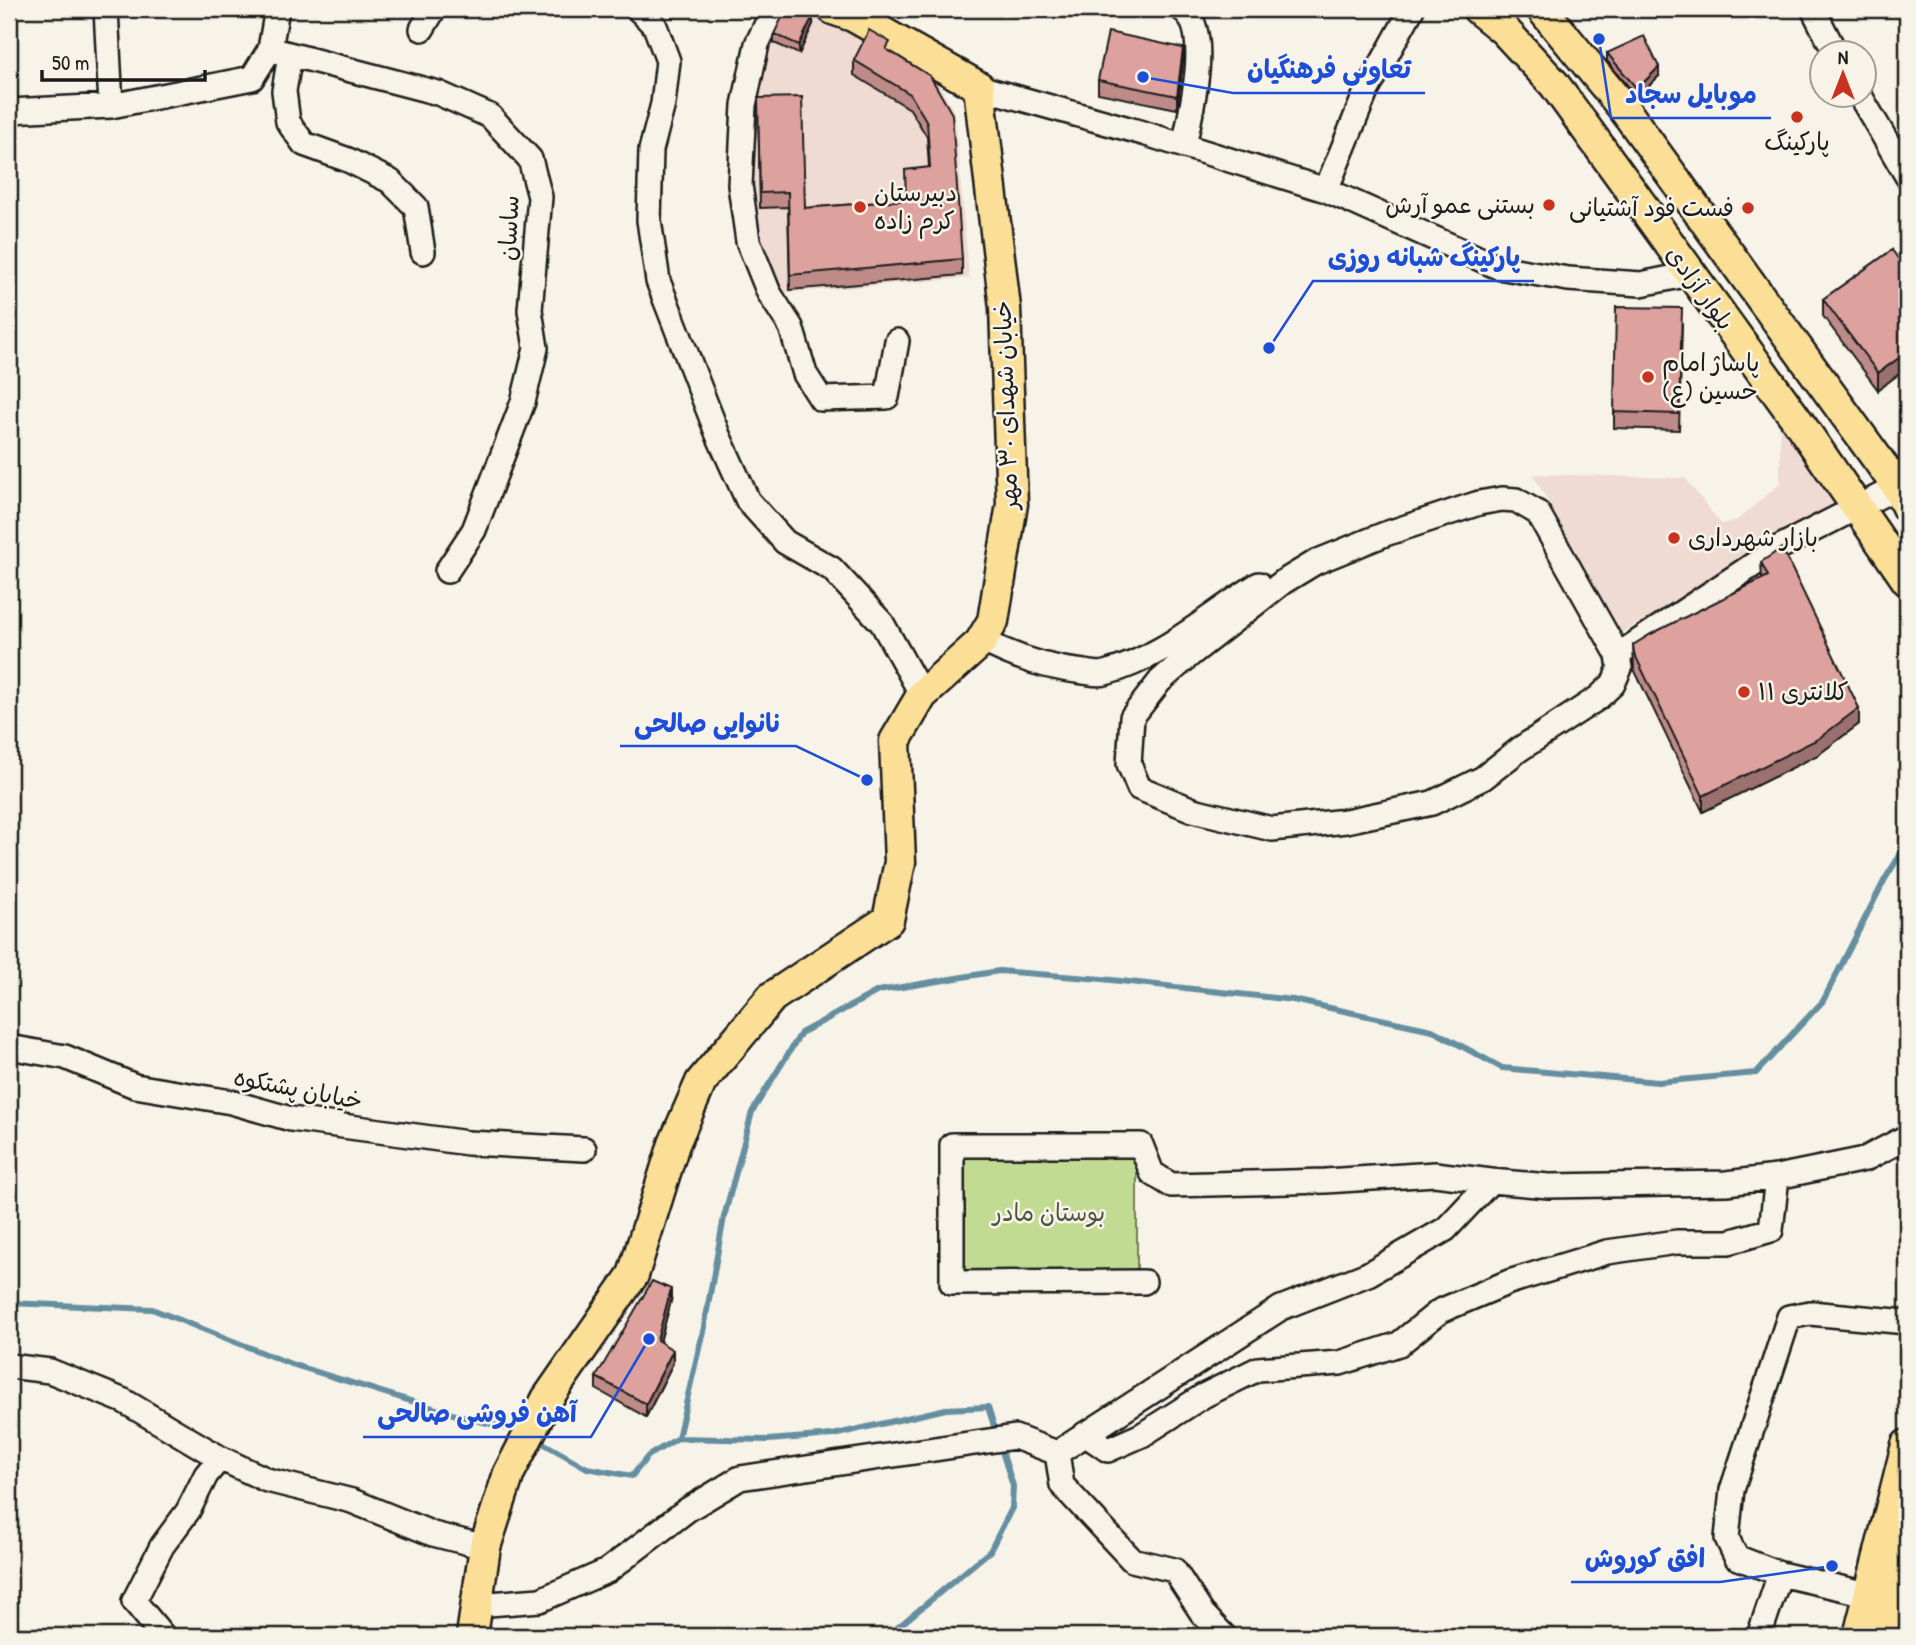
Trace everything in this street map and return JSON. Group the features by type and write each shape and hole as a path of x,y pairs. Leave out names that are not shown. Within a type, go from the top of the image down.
{"main road":[{"name":"بلوار آزادی","path":"1478,9 1504,30 1554,85 1857,506 1907,580"},
{"path":"1504,30 1525,9"},
{"name":"بلوار آزادی","path":"1542,9 1624,108 1904,492"},
{"path":"846,11 979,87"},
{"name":"خیابان شهدای ۳۰ مهر","path":"472,1636 485,1547 509,1474 547,1399 633,1275 674,1144 701,1082 772,997 888,920 900,862 895,741 922,695 982,640 993,621 1012,504 1005,308 979,87"},
{"path":"1859,1636 1907,1446"},
{"path":"1884,1636 1907,1549"}],"street":[{"path":"106,9 111,106"},
{"path":"277,9 288,122 304,144 348,160 390,181 416,206 423,252"},
{"path":"422,29 434,9"},
{"path":"638,9 655,26 668,61 663,104 651,150 649,220 658,281 718,436 748,501 785,542 832,569 882,623 922,695"},
{"path":"774,9 757,44 744,105 740,185 748,241 769,293 791,327 806,374 821,399 887,397 897,341"},
{"path":"1182,9 1187,12 1198,38 1195,85 1184,146"},
{"path":"1326,190 1366,92 1412,9"},
{"path":"1813,9 1828,38"},
{"path":"9,111 111,106 251,78 280,52"},
{"name":"ساسان","path":"280,52 438,93 490,116 530,159 540,197 530,310 536,348 523,402 474,530 447,570"},
{"path":"979,87 1326,190 1499,267 1568,279 1641,284 1690,274"},
{"path":"1867,108 1907,176"},
{"path":"1618,656 1780,547 1857,506 1904,492"},
{"path":"1328,547 1384,525 1504,497 1516,500 1538,513 1618,656 1620,668 1613,684 1598,698 1520,749 1483,778 1432,803 1346,821 1272,829 1193,810 1139,788 1129,764 1132,717 1160,681 1283,582 1316,562 1385,534 1504,497"},
{"path":"982,640 1004,652 1050,668 1103,674 1143,658 1181,637 1219,609 1298,560"},
{"name":"خیابان پشتکوه","path":"9,1047 65,1057 135,1086 231,1102 292,1119 468,1143 584,1149"},
{"path":"1144,1282 952,1283 952,1145 1141,1145 1152,1173 1171,1185 1325,1181 1435,1174 1562,1186 1726,1183 1777,1177 1865,1159 1907,1137"},
{"path":"1085,1434 1108,1450 1142,1435 1203,1396 1258,1369 1340,1363 1399,1343 1440,1311 1509,1282 1607,1252 1677,1242 1729,1242 1772,1230 1777,1177"},
{"path":"1057,1453 1281,1308 1368,1274 1446,1229 1491,1181"},
{"path":"1871,1595 1780,1574 1736,1557 1727,1538 1732,1490 1789,1317 1810,1312 1907,1322"},
{"path":"9,1366 50,1371 124,1401 220,1458 267,1480 352,1501 433,1534 485,1547"},
{"path":"476,1605 540,1600 607,1571 687,1510 740,1478 1015,1437 1057,1453"},
{"path":"1057,1453 1062,1485 1132,1560 1174,1570 1202,1613 1224,1636"},
{"path":"163,1636 134,1601 162,1545 188,1511 206,1475 220,1458"},
{"path":"1759,1636 1780,1574"}],"shaded area":[{"name":"دبیرستان کرم زاده","path":"784,9 795,9 871,41 934,75 955,114 969,278 782,293 763,267 749,146 755,79"},
{"name":"بازار شهرداری","path":"1780,421 1787,424 1837,507 1619,634 1533,474 1685,478 1721,524 1737,520 1780,484"}],"green space":[{"name":"بوستان مادر","path":"960,1152 1137,1152 1137,1274 960,1274"}],"building":[{"path":"786,9 797,9 813,16 799,45 774,34"},
{"path":"869,30 890,42 886,49 930,76 952,114 962,259 790,275 788,192 760,193 758,98 802,97 805,208 906,200 905,170 930,167 927,122 910,94 854,60"},
{"path":"1108,32 1183,48 1177,96 1098,80"},
{"path":"1644,36 1659,67 1637,89 1607,53"},
{"path":"1892,250 1907,271 1907,352 1878,373 1823,299"},
{"name":"پاساژ امام حسین (ع)","path":"1616,307 1682,308 1679,414 1614,412"},
{"path":"1907,427 1907,441 1901,431"},
{"name":"کلانتری ۱۱","path":"1782,548 1859,708 1818,739 1703,796 1634,653 1633,645 1768,576 1761,562"},
{"path":"652,1281 671,1289 657,1340 673,1350 646,1404 596,1377"}],"waterway":[{"path":"678,1438 704,1327 724,1217 752,1112 801,1033 878,991 999,971 1102,979 1293,1000 1432,1030 1502,1068 1658,1082 1756,1073 1823,1001 1885,879 1907,844"},
{"path":"9,1303 152,1309 291,1364 456,1415 522,1432"},
{"path":"534,1438 587,1468 632,1476 648,1456 678,1438 768,1440 833,1435 946,1409 988,1407 1013,1486 1012,1508 990,1551 891,1633 882,1636"}],"place":[{"name":"موبایل سجاد","path":"1599,39"},
{"name":"تعاونی فرهنگیان","path":"1143,77"},
{"name":"پارکینگ","path":"1797,117"},
{"name":"بستنی عمو آرش","path":"1549,205"},
{"name":"دبیرستان کرم زاده","path":"860,207"},
{"name":"فست فود آشتیانی","path":"1748,208"},
{"name":"پارکینگ شبانه روزی","path":"1269,348"},
{"name":"پاساژ امام حسین (ع)","path":"1648,377"},
{"name":"بازار شهرداری","path":"1674,538"},
{"name":"کلانتری ۱۱","path":"1744,692"},
{"name":"نانوایی صالحی","path":"867,780"},
{"name":"آهن فروشی صالحی","path":"649,1339"},
{"name":"افق کوروش","path":"1832,1566"}]}
